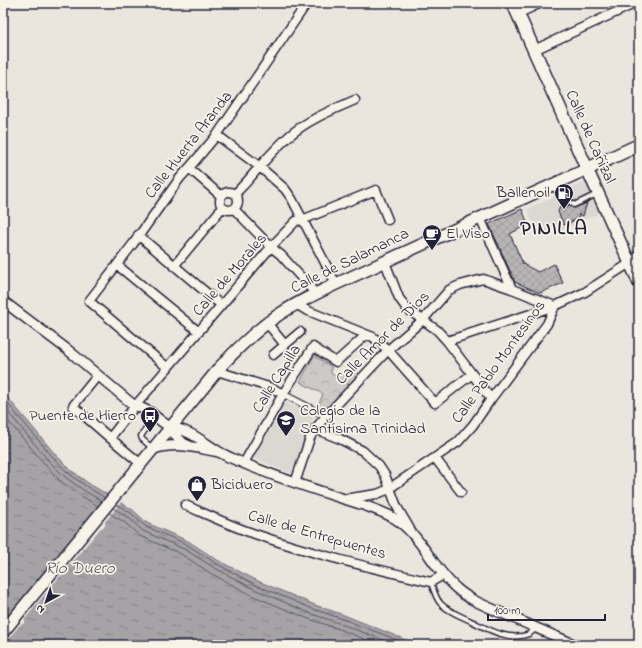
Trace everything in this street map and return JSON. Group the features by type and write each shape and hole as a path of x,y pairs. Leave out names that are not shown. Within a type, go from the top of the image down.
{"main road":[{"name":"Calle de Cañizal","path":"515,8 639,283"},
{"name":"Calle de Salamanca","path":"3,632 217,371 238,348 267,323 296,304 336,284 639,145"}],"street":[{"name":"Calle Huerta Aranda","path":"168,368 89,301 180,178 217,135 308,3"},
{"path":"515,8 540,3"},
{"path":"534,50 636,3"},
{"path":"235,194 288,137 324,114 355,100"},
{"path":"217,135 260,167 285,189 292,199 336,284"},
{"path":"189,168 220,195"},
{"name":"Calle de Morales","path":"110,438 221,305 271,247 296,221 302,220 376,190 388,220"},
{"path":"228,191 235,194 238,199 238,204 234,209 228,211 222,208 219,202 220,195 228,191"},
{"path":"174,266 222,208"},
{"path":"234,209 316,294"},
{"path":"480,218 512,289"},
{"path":"138,236 221,305"},
{"name":"Calle Pablo Montesinos","path":"344,499 377,494 390,489 458,442 473,425 547,324 554,306 585,292 630,263 639,255"},
{"path":"385,262 399,298 407,308 437,330 491,399"},
{"path":"117,265 199,332"},
{"name":"Calle Amor de Dios","path":"295,483 310,438 315,429 388,350 423,320 449,290 460,285 483,279 554,306"},
{"path":"3,301 68,350 136,406 150,412 170,428 180,441 192,447"},
{"path":"296,304 306,310 373,337 388,350 435,403 472,374"},
{"path":"447,341 554,306"},
{"path":"267,323 285,345"},
{"path":"272,355 300,332"},
{"name":"Calle Capilla","path":"244,463 283,394 313,347 336,362 366,335"},
{"path":"217,371 272,388 326,416"},
{"path":"98,375 73,406 141,464"},
{"path":"170,428 186,431 223,454"},
{"path":"315,429 340,439 363,451 379,466 385,475 397,507 411,532 443,575 457,589 468,597 576,645"},
{"path":"154,449 173,446 192,447 223,454 295,483 390,516 411,532"},
{"path":"435,458 461,492"},
{"name":"Calle de Entrepuentes","path":"185,505 253,534 302,549 431,582"},
{"path":"431,582 443,575"}],"lane":[{"path":"550,186 574,204 598,193"},
{"path":"154,449 143,440 141,436 155,416"},
{"path":"431,582 433,591 441,604 454,613 488,629 504,635 517,636 529,634 536,628"}],"shaded area":[{"name":"Ballenoil","path":"587,181 601,212 547,237 545,232 538,235 527,209"},
{"name":"Colegio de la Santísima Trinidad","path":"285,402 314,416 292,474 254,458"}],"green space":[{"path":"314,356 331,366 331,373 336,377 351,366 359,374 328,411 318,406 323,394 300,382"}],"water":[{"name":"Río Duero","path":"3,392 55,454 71,470 88,483 133,510 147,523 188,541 219,561 258,581 406,640 431,645 3,645"}],"pier":[{"path":"110,493 122,501 105,522 105,526 101,528 65,570 65,574 60,576 25,619 25,623 20,625 3,645 3,623"}],"building":[{"path":"587,203 583,216 579,214 578,219 564,225 558,212 560,206 566,208 567,204 574,208"},
{"path":"522,209 528,224 510,234 523,264 538,272 554,264 563,283 540,293 515,282 489,224"}],"place":[{"name":"Ballenoil","path":"564,210"},
{"name":"El Viso","path":"432,251"},
{"name":"Puente de Hierro","path":"150,433"},
{"name":"Colegio de la Santísima Trinidad","path":"286,437"},
{"name":"Biciduero","path":"197,502"}],"district":[{"name":"PINILLA","path":"554,229"}]}
